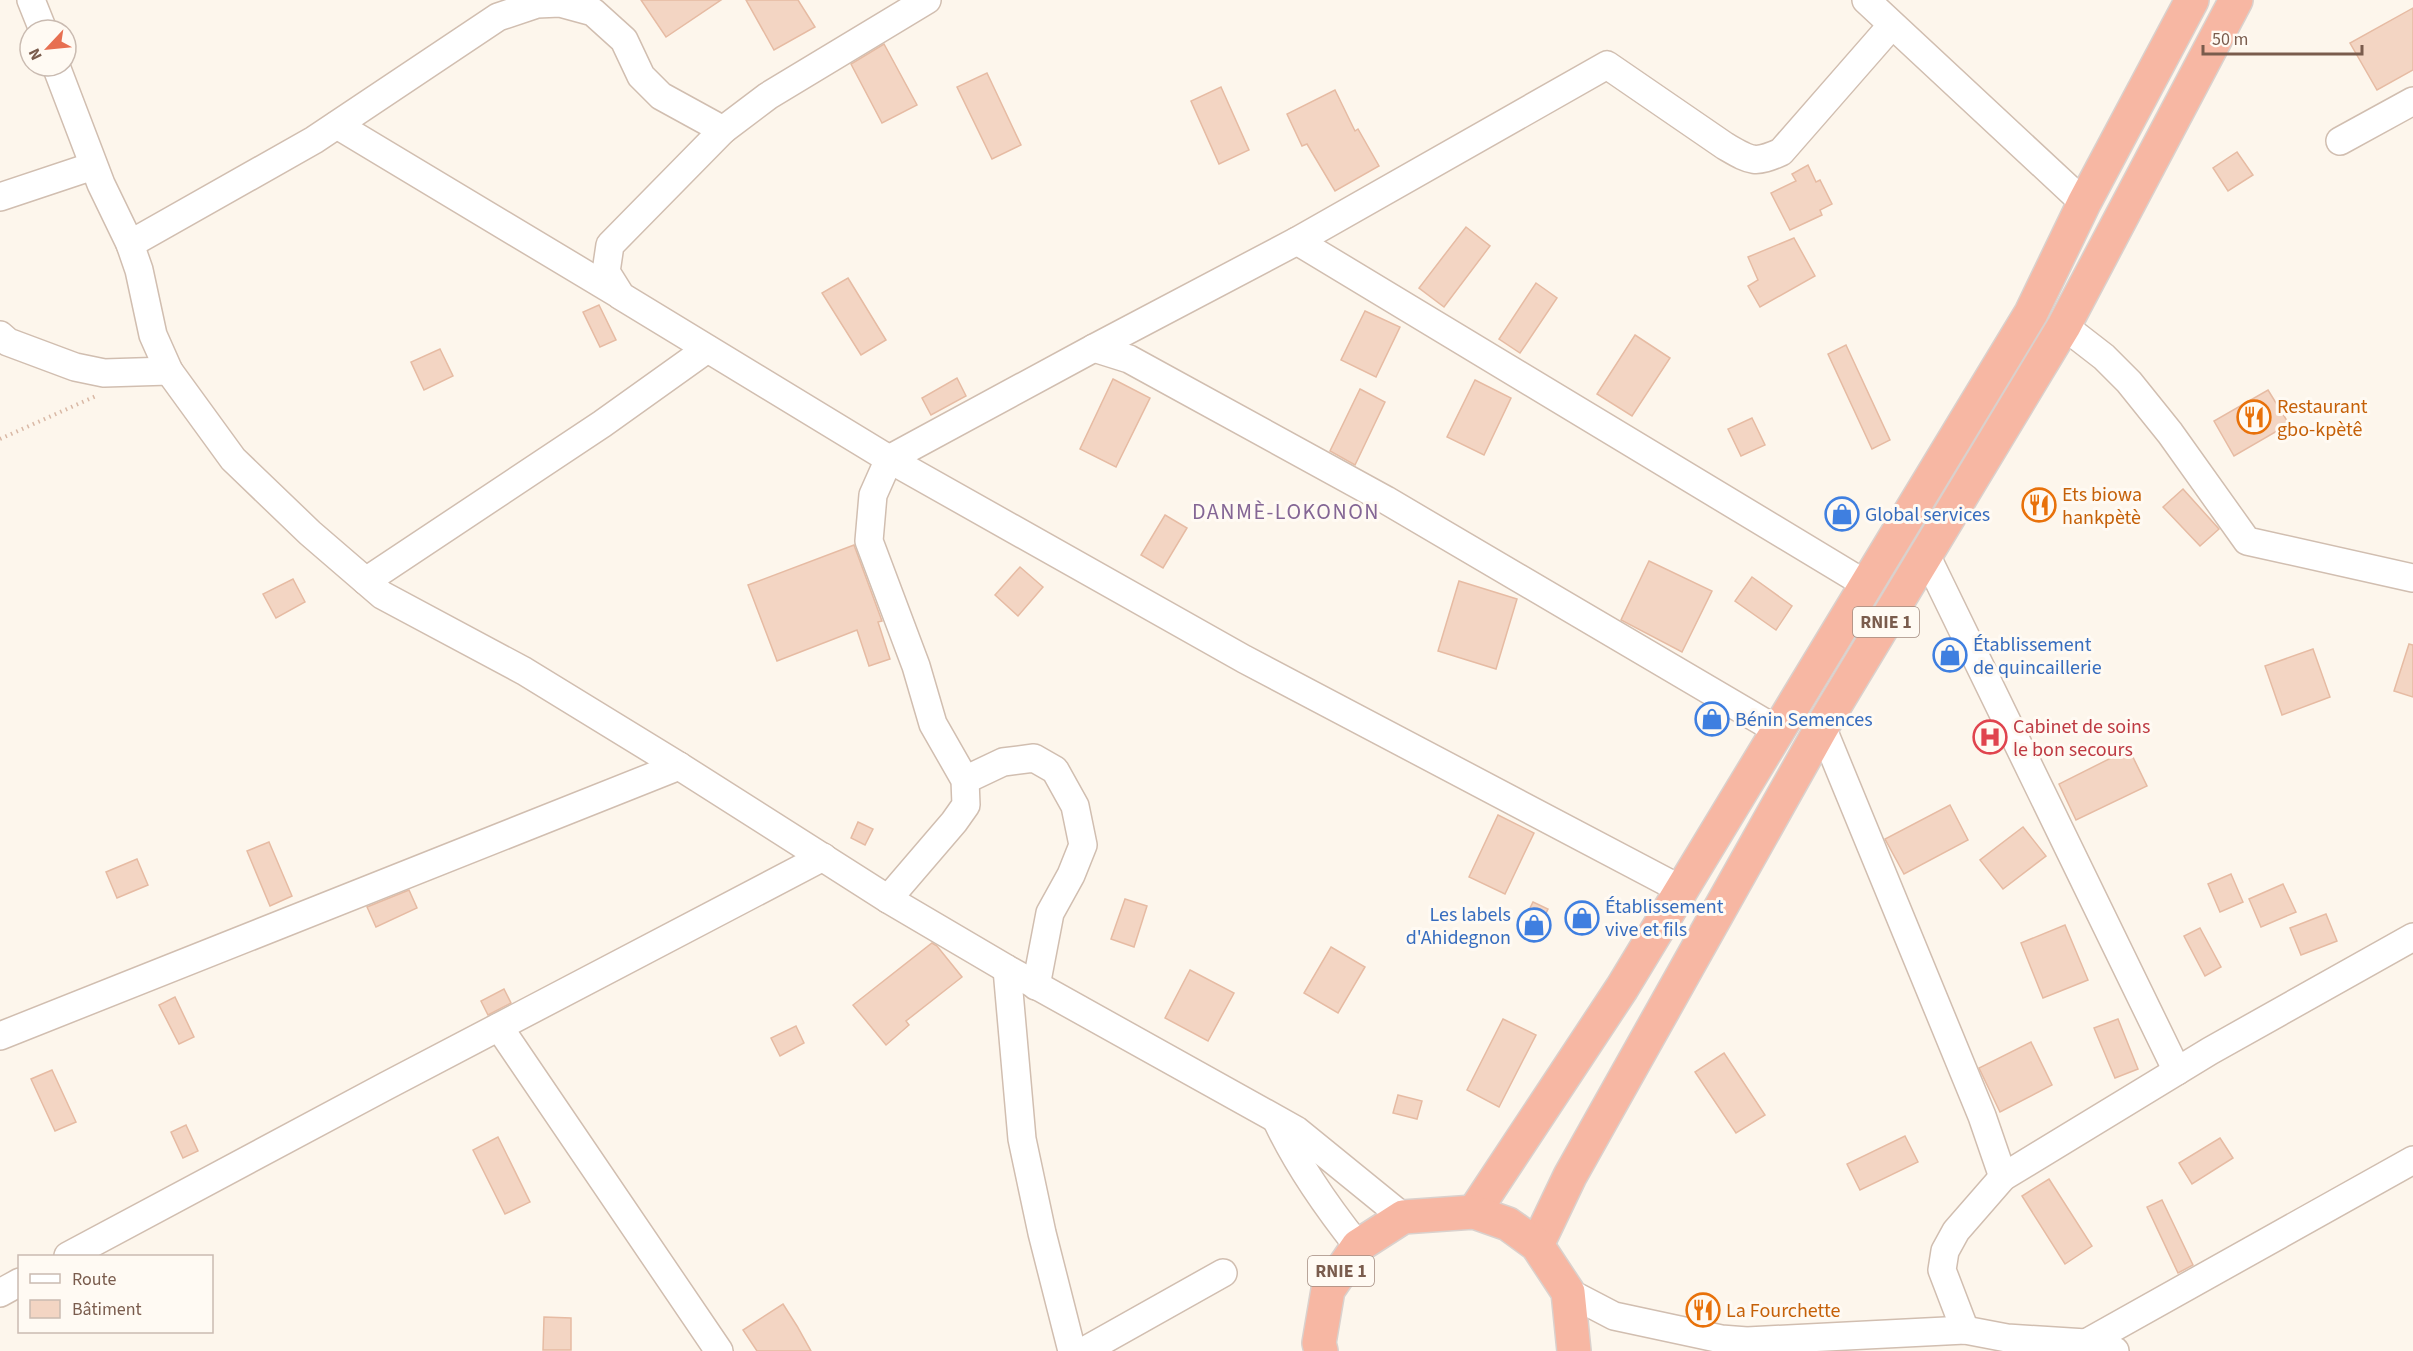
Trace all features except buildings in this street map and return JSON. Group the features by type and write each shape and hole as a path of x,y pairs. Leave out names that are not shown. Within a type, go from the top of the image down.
{"highway":[{"name":"RNIE 1","path":"1474,1212 1622,988 1683,890 1777,730 2031,313 2084,203 2192,0"},
{"name":"RNIE 1","path":"1537,1245 1570,1176 1822,727 2064,326 2231,9"},
{"name":"RNIE 1","path":"1321,1351 1319,1343 1328,1290 1358,1246 1403,1217 1474,1212 1508,1224 1537,1245 1568,1292 1574,1351"}],"street":[{"path":"31,0 38,18"},
{"path":"621,296 606,272 610,245 723,130 768,96 927,0"},
{"path":"1866,0 2084,203"},
{"path":"2231,9 2256,0"},
{"path":"130,244 314,140 498,17 537,4 562,2 593,12 624,40 641,76 661,96 723,130"},
{"path":"888,899 966,805 965,780 933,724 916,666 869,541 873,495 889,459 1298,241 1607,65 1725,146 1746,158 1761,160 1781,152 1892,25"},
{"path":"60,78 93,166 140,270 153,335 169,371 233,459 310,533 382,595 524,671 679,765 888,899 1036,986 1296,1130 1403,1217"},
{"path":"2340,141 2413,101"},
{"path":"337,125 889,459 1244,658 1683,890"},
{"path":"0,197 93,166"},
{"path":"1298,241 1867,585"},
{"path":"2064,326 2104,357 2129,382 2170,434 2247,541 2413,578"},
{"path":"0,334 8,342 75,367 104,373 169,371"},
{"path":"1094,348 1129,359 1386,500 1777,730"},
{"path":"366,581 602,424 708,349"},
{"path":"1926,555 2177,1071"},
{"path":"1822,727 1982,1116 2003,1177"},
{"path":"965,780 1003,762 1034,758 1055,770 1075,806 1083,845 1071,875 1050,913 1036,986"},
{"path":"0,1036 679,765"},
{"path":"72,1255 823,857"},
{"path":"1965,1330 1942,1270 1945,1251 1956,1231 2003,1177 2177,1071 2413,937"},
{"path":"1007,969 1022,1139 1042,1233 1072,1351"},
{"path":"499,1027 719,1351"},
{"path":"1277,1121 1295,1156 1358,1246"},
{"path":"2086,1343 2413,1160"},
{"path":"1084,1351 1223,1273"},
{"path":"0,1293 18,1283"},
{"path":"1568,1292 1614,1316 1721,1339 1747,1341 1822,1336 1931,1341 1965,1330 2007,1338 2086,1343 2115,1351"},
{"path":"1690,1351 1721,1339"}],"path":[{"path":"0,439 98,395"}],"place":[{"name":"Restaurant gbo-kpètê","path":"2254,417"},
{"name":"Ets biowa hankpètè","path":"2039,505"},
{"name":"Global services","path":"1842,514"},
{"name":"Établissement de quincaillerie","path":"1950,655"},
{"name":"Bénin Semences","path":"1712,719"},
{"name":"Cabinet de soins le bon secours","path":"1990,737"},
{"name":"Établissement vive et fils","path":"1582,918"},
{"name":"Les labels d'Ahidegnon","path":"1534,925"},
{"name":"La Fourchette","path":"1703,1310"}],"district":[{"name":"DANMÈ-LOKONON","path":"1286,511"}]}
